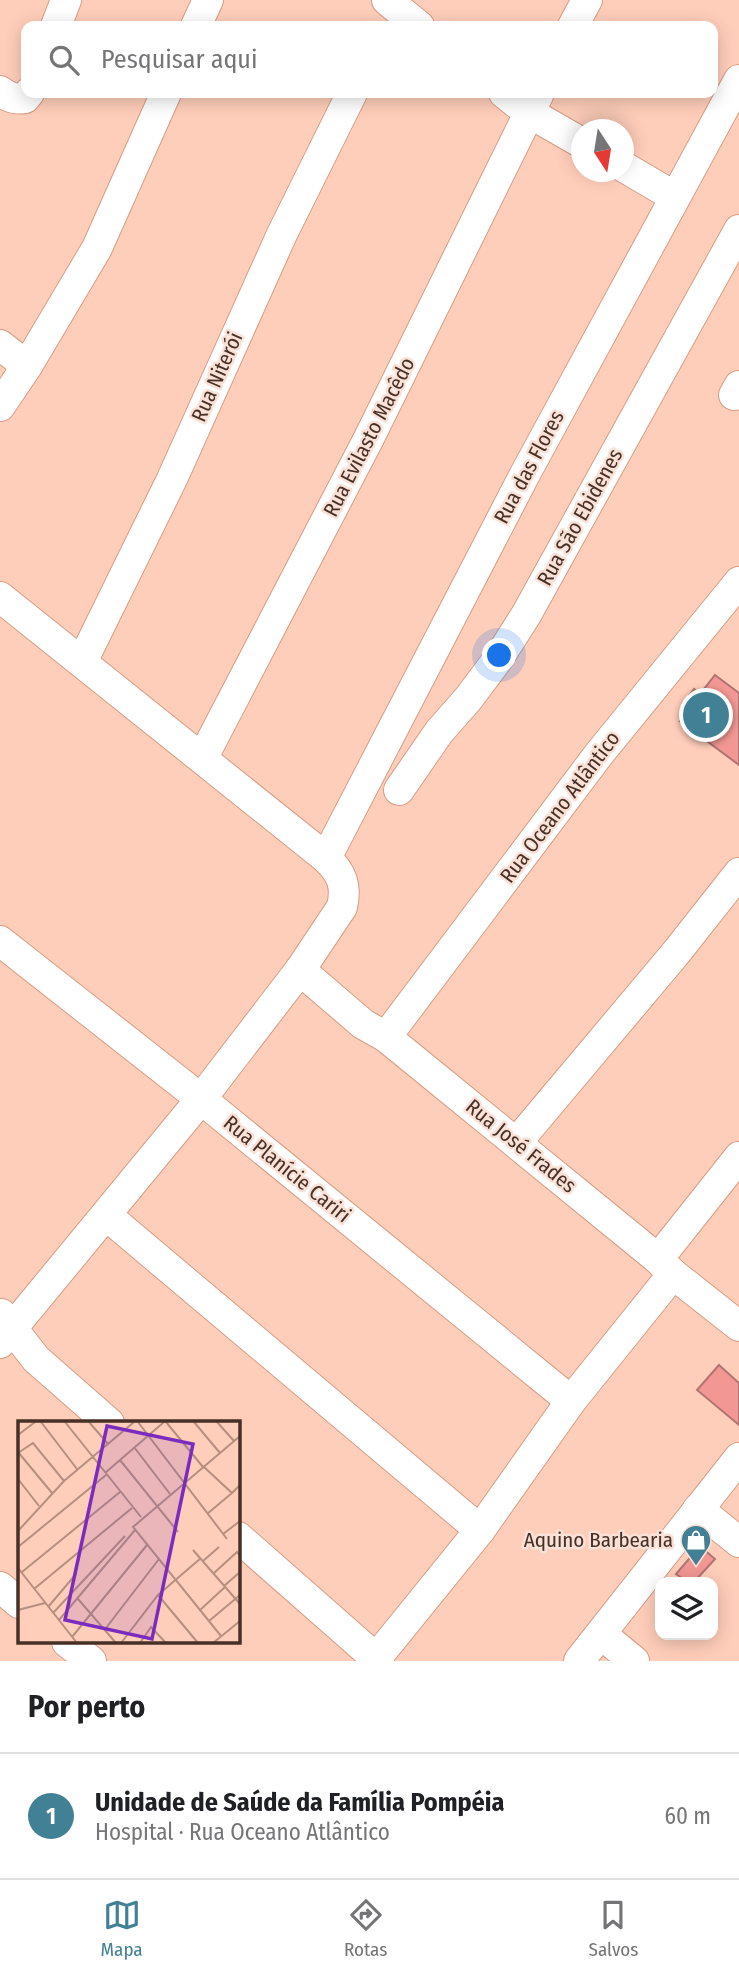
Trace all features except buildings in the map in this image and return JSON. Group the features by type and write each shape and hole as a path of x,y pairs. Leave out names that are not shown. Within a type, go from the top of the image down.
{"street":[{"path":"58,21 66,0"},
{"path":"198,21 208,0"},
{"path":"576,21 587,0"},
{"path":"389,11 409,21"},
{"name":"Rua das Flores","path":"326,858 525,474 739,80"},
{"path":"0,406 97,248 164,98"},
{"name":"Rua Niterói","path":"82,662 172,479 282,234 350,98"},
{"path":"533,102 571,134"},
{"name":"Rua Evilasto Macêdo","path":"202,757 369,438 533,102"},
{"path":"634,173 675,197"},
{"name":"Rua São Ebidenes","path":"399,790 439,732 498,659 526,615 739,230"},
{"path":"0,345 27,366"},
{"name":"Rua Oceano Atlântico","path":"386,1037 599,754 739,582"},
{"path":"0,597 326,858 337,868 344,881 342,907 300,970 201,1099 106,1214 4,1328 107,1421"},
{"path":"517,1142 675,954 739,873"},
{"name":"Rua Planície Cariri","path":"0,941 201,1099 571,1401"},
{"name":"Rua José Frades","path":"300,970 363,1024 386,1037 517,1142 739,1326"},
{"path":"240,1539 376,1660 480,1530 666,1267 739,1157"},
{"path":"106,1214 480,1530"},
{"path":"579,1661 739,1458"},
{"path":"698,1509 739,1542"},
{"path":"0,1587 18,1602"},
{"path":"601,1634 634,1661"},
{"path":"70,1644 91,1661"}],"place":[{"name":"Unidade de Saúde da Família Pompéia","path":"706,715"},
{"name":"Aquino Barbearia","path":"696,1567"}]}
